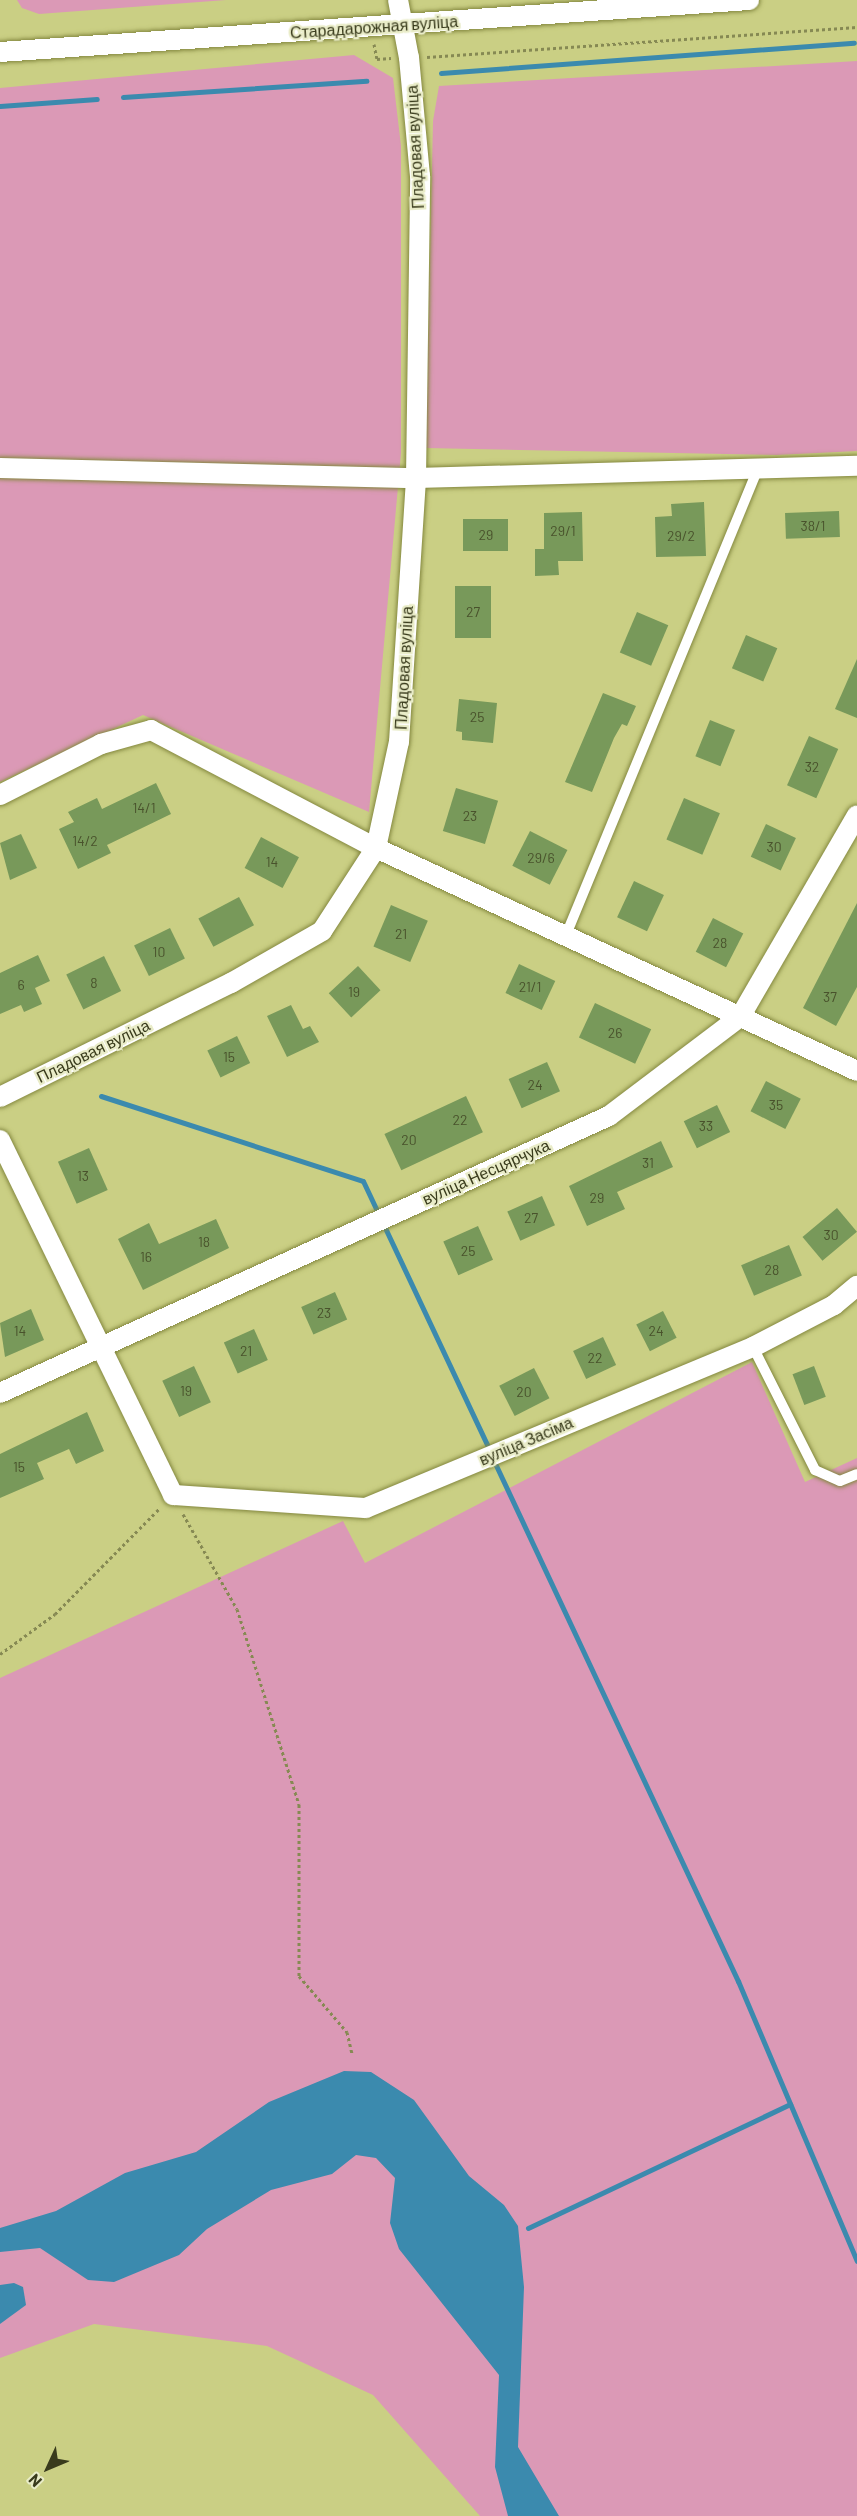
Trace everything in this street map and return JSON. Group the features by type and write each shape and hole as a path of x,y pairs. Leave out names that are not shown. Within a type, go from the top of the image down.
{"street":[{"name":"Пладовая вуліца","path":"0,1097 231,983 322,931 376,848 399,742 416,478 420,176 409,58 398,0"},
{"name":"Старадарожная вуліца","path":"0,52 749,0"},
{"path":"0,468 416,478 757,471 857,466"},
{"path":"0,795 101,744 151,730 376,848 857,1071"},
{"name":"вуліца Несцярчука","path":"0,1393 609,1116 740,1017 857,815"},
{"path":"0,1140 97,1347 173,1495"},
{"name":"вуліца Засіма","path":"173,1495 366,1508 753,1347 834,1305 857,1286"}],"lane":[{"path":"566,935 757,471"},
{"path":"753,1347 815,1470 840,1481 857,1474"}],"path":[{"path":"371,27 377,59 857,27"},
{"path":"0,1654 55,1614 173,1495 237,1609 299,1804 299,1976 348,2032 352,2054"}],"shaded area":[{"path":"17,0 226,0 39,14 22,8"},
{"path":"354,55 393,78 401,146 401,453 369,812 143,715 0,782 0,88"},
{"path":"857,61 857,451 777,455 426,448 433,121 439,86"},
{"path":"752,1362 805,1482 857,1458 857,2516 480,2516 373,2395 267,2346 94,2324 0,2358 0,1678 343,1521 365,1563"}],"water":[{"path":"344,2071 371,2072 414,2100 469,2176 504,2205 518,2226 524,2287 518,2447 559,2516 508,2516 495,2467 499,2375 399,2249 390,2223 395,2178 376,2158 356,2155 332,2174 271,2190 207,2229 179,2255 114,2282 88,2280 40,2248 0,2252 0,2228 56,2211 125,2173 196,2152 269,2102"},
{"path":"14,2283 23,2287 26,2305 0,2324 0,2285"}],"building":[{"path":"704,502 706,556 656,557 655,517 672,516 671,504"},
{"path":"839,511 840,537 786,539 785,513"},
{"path":"582,512 583,561 558,561 559,575 535,576 535,549 544,549 544,513"},
{"path":"463,519 508,519 508,551 463,551"},
{"path":"455,586 491,586 491,638 455,638"},
{"path":"637,612 668,625 651,666 620,653"},
{"path":"746,635 777,648 763,681 732,668"},
{"path":"857,659 857,718 835,709"},
{"path":"603,693 636,706 627,726 622,724 614,738 592,792 565,782"},
{"path":"459,699 497,703 493,743 462,740 462,732 456,731"},
{"path":"710,720 735,730 720,766 695,756"},
{"path":"809,736 838,749 816,798 787,785"},
{"path":"156,783 171,814 107,845 111,853 78,869 59,829 74,822 68,812 97,798 102,809"},
{"path":"456,788 498,801 485,844 443,831"},
{"path":"684,798 720,813 702,855 666,839"},
{"path":"766,824 796,838 781,871 751,857"},
{"path":"530,831 567,850 550,885 512,866"},
{"path":"21,834 37,868 10,880 0,843"},
{"path":"261,837 299,857 283,888 245,868"},
{"path":"634,881 664,895 647,931 617,917"},
{"path":"239,897 254,925 213,947 198,919"},
{"path":"857,903 857,987 836,1026 803,1008"},
{"path":"391,905 428,921 410,962 373,946"},
{"path":"713,918 743,933 726,967 696,952"},
{"path":"170,928 185,959 149,976 134,946"},
{"path":"38,955 50,981 35,988 42,1004 24,1012 21,1005 0,1014 0,973"},
{"path":"104,956 121,991 83,1009 66,974"},
{"path":"519,964 555,981 542,1010 505,993"},
{"path":"358,966 381,990 351,1017 329,993"},
{"path":"595,1003 651,1029 635,1064 579,1037"},
{"path":"291,1005 303,1029 310,1026 319,1042 287,1057 267,1016"},
{"path":"237,1036 250,1063 220,1077 207,1050"},
{"path":"547,1062 560,1091 522,1108 509,1079"},
{"path":"766,1081 801,1099 785,1129 751,1111"},
{"path":"466,1096 483,1132 401,1170 384,1134"},
{"path":"717,1105 730,1132 697,1148 684,1121"},
{"path":"661,1141 673,1167 617,1192 625,1209 587,1226 569,1186"},
{"path":"89,1148 108,1190 77,1204 58,1162"},
{"path":"542,1196 555,1225 520,1241 507,1211"},
{"path":"837,1208 857,1232 822,1261 803,1237"},
{"path":"216,1219 229,1248 143,1290 118,1239 149,1223 159,1244"},
{"path":"478,1226 493,1260 458,1275 443,1241"},
{"path":"789,1245 802,1275 754,1296 741,1265"},
{"path":"335,1292 347,1319 313,1334 301,1307"},
{"path":"31,1309 44,1340 5,1357 0,1323"},
{"path":"663,1311 677,1338 650,1351 636,1325"},
{"path":"254,1329 268,1360 238,1373 224,1342"},
{"path":"603,1337 616,1365 586,1379 573,1351"},
{"path":"194,1366 211,1402 179,1417 162,1381"},
{"path":"814,1366 826,1397 804,1405 793,1374"},
{"path":"534,1368 549,1398 515,1416 499,1386"},
{"path":"87,1412 104,1451 76,1464 69,1449 37,1463 44,1479 0,1498 0,1454"}],"waterway":[{"path":"441,73 854,43"},
{"path":"123,97 366,81"},
{"path":"0,106 97,99"},
{"path":"101,1096 363,1181 490,1451"},
{"path":"493,1459 738,1981 857,2261"},
{"path":"528,2228 790,2104"}]}
